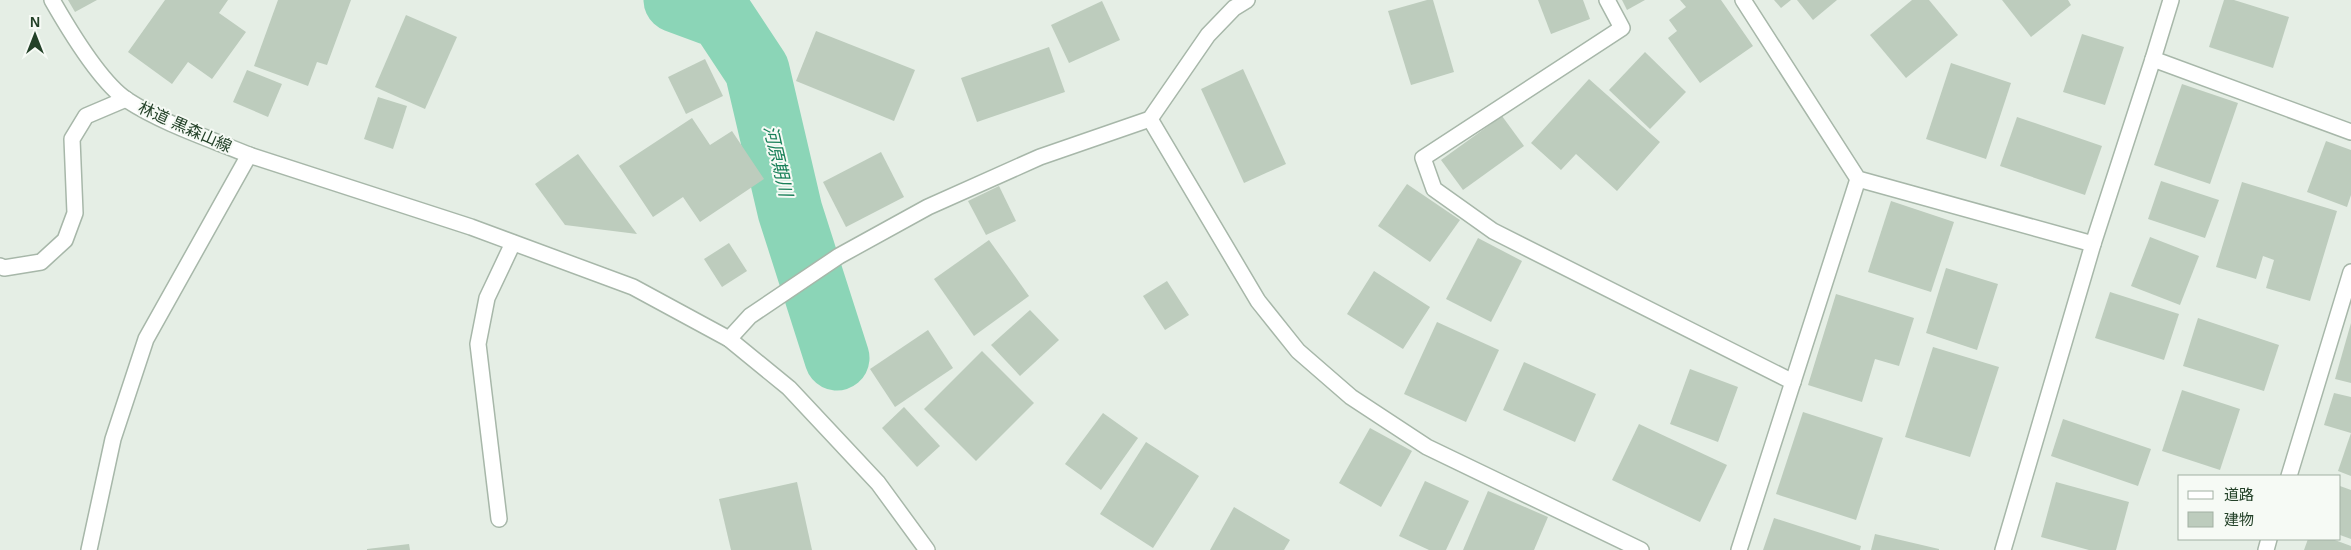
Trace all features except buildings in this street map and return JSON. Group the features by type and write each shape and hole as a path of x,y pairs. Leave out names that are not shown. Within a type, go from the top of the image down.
{"street":[{"name":"林道 黒森山線","path":"52,0 98,71 126,99 170,123 249,155 471,226 633,287 730,339 789,388 810,410 878,483 927,550"},
{"path":"730,339 750,316 839,256 928,207 1040,157 1150,119 1208,35 1234,8 1247,0"},
{"path":"1607,0 1622,28 1423,158 1434,189 1493,231 1793,382"},
{"path":"1743,0 1858,179 2093,244"},
{"path":"2003,550 2093,244 2153,59 2170,0"},
{"path":"2153,59 2351,132"},
{"path":"0,266 4,268 41,262 65,240 75,213 72,139 86,116 126,99"},
{"path":"1150,119 1258,301 1298,351 1351,397 1427,447 1641,550"},
{"path":"89,550 114,438 146,339 249,155"},
{"path":"1739,550 1858,179"},
{"path":"499,519 478,344 488,298 513,243"},
{"path":"2288,475 2351,272"}],"waterway":[{"name":"河原期川","path":"676,0 722,17 757,70 790,211 837,358"}]}
